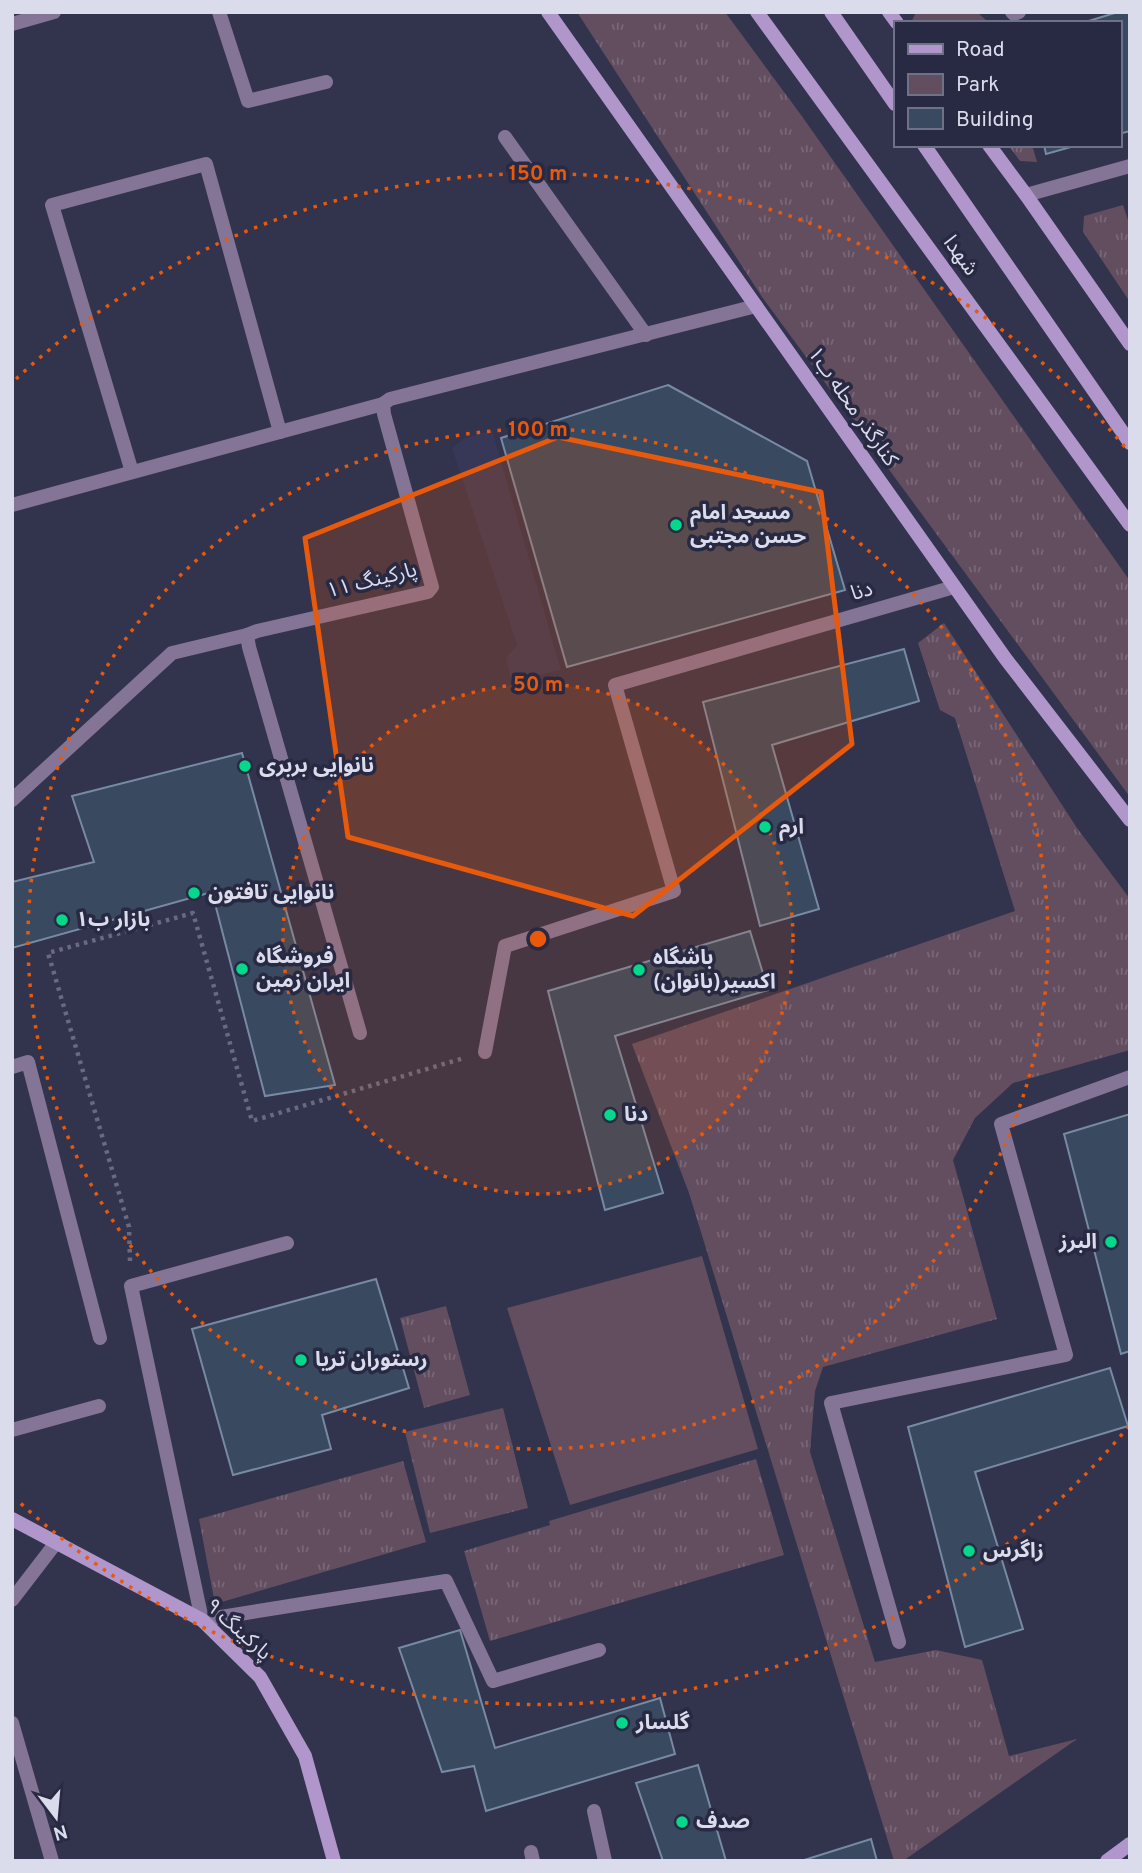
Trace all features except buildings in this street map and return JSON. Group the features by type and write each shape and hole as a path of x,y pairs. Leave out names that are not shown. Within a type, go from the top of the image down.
{"street":[{"path":"12,24 54,12"},
{"path":"219,12 248,101 326,82"},
{"name":"کنارگذر محله ب۱","path":"548,12 1005,658 1130,820"},
{"name":"شهدا","path":"757,12 1130,525"},
{"path":"831,12 894,103"},
{"path":"1012,12 1019,12"},
{"path":"505,137 646,335"},
{"name":"شهدا","path":"924,147 1130,443"},
{"path":"990,147 1130,344"},
{"path":"132,472 52,205 206,164 281,432"},
{"path":"1026,195 1130,166"},
{"path":"12,505 383,404 390,398 756,306"},
{"name":"پارکینگ ۱۱","path":"247,635 428,592 432,587 383,404"},
{"name":"دنا","path":"485,1052 505,946 674,891 615,685 954,587"},
{"path":"13,794 172,653 247,635 360,1032"},
{"path":"12,1067 28,1062 100,1338"},
{"path":"900,1642 831,1403 1066,1355 1002,1124 1130,1077"},
{"path":"288,1243 131,1286 202,1620 446,1581 493,1681 599,1650"},
{"path":"12,1430 99,1406"},
{"name":"پارکینگ ۹","path":"12,1519 202,1620 260,1677 305,1756 334,1861"},
{"path":"12,1600 55,1544"},
{"path":"12,1723 52,1861"},
{"path":"593,1811 605,1861"},
{"path":"1107,1861 1130,1843"}],"path":[{"path":"131,1286 129,1227 48,953 193,913 253,1121 485,1052"}],"highlighted area":[{"path":"558,437 821,492 852,744 633,916 348,837 305,538"}],"shaded area":[{"path":"492,430 561,670 511,681 506,658 517,645 452,448 465,438"}],"green space":[{"path":"577,12 725,12 801,115 1130,581 1130,797 762,297"},
{"path":"916,12 977,12 987,21 912,21"},
{"path":"1010,147 1033,147 1037,162 1020,161"},
{"path":"1123,205 1130,226 1130,302 1083,232 1084,216"},
{"path":"944,623 1077,828 1130,899 1130,1050 1013,1083 975,1118 953,1160 997,1319 823,1367 815,1391 810,1452 875,1662 936,1650 982,1660 1009,1756 1077,1739 903,1861 894,1861 689,1193 632,1044 1015,911 955,718 940,710 918,643"},
{"path":"702,1256 758,1449 570,1505 507,1308"},
{"path":"446,1306 470,1395 424,1408 400,1318"},
{"path":"503,1408 528,1508 430,1533 405,1432"},
{"path":"756,1459 784,1555 490,1641 464,1551 550,1525 549,1521"},
{"path":"403,1461 426,1542 215,1604 199,1519"}],"place":[{"name":"مسجد امام حسن مجتبی","path":"676,525"},
{"name":"نانوایی بربری","path":"245,766"},
{"name":"ارم","path":"765,827"},
{"name":"نانوایی تافتون","path":"194,893"},
{"name":"بازار ب۱","path":"62,920"},
{"name":"فروشگاه ایران زمین","path":"242,969"},
{"name":"باشگاه اکسیر(بانوان)","path":"639,970"},
{"name":"دنا","path":"610,1115"},
{"name":"البرز","path":"1111,1242"},
{"name":"رستوران تریا","path":"301,1360"},
{"name":"زاگرس","path":"969,1551"},
{"name":"گلسار","path":"622,1723"},
{"name":"صدف","path":"682,1822"}]}
